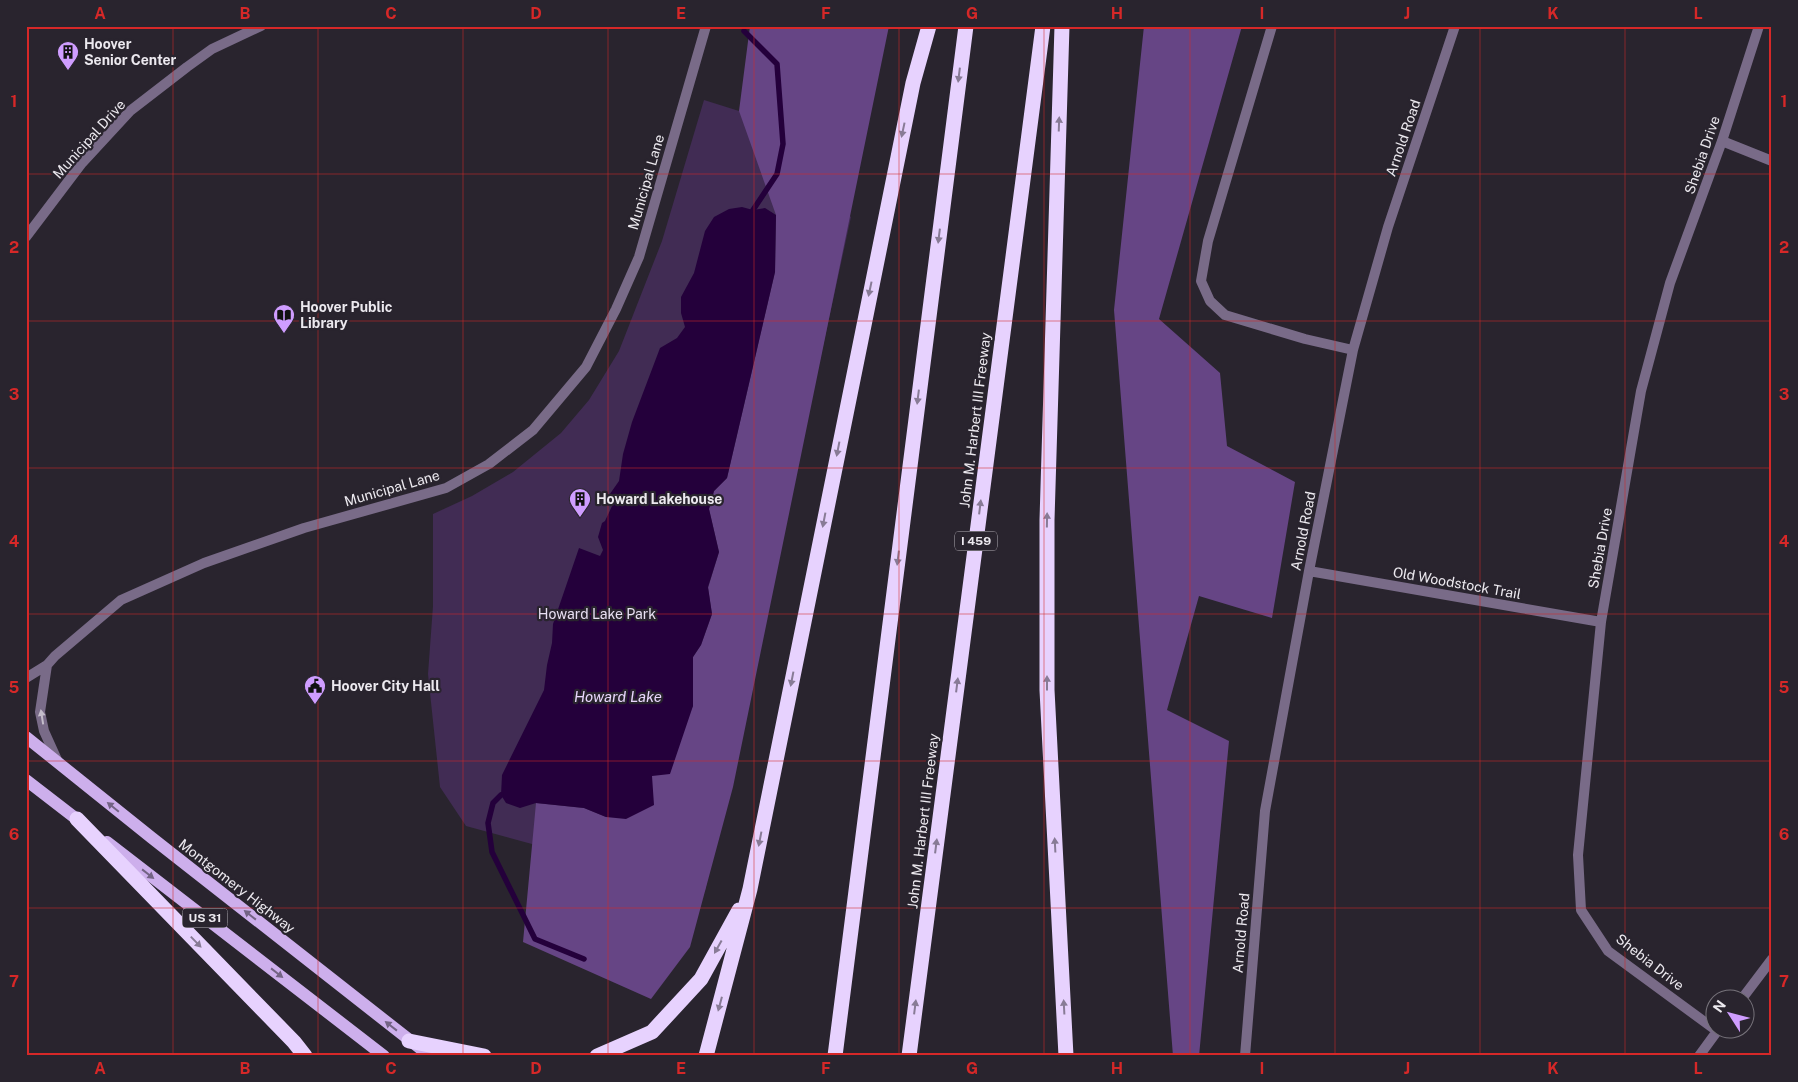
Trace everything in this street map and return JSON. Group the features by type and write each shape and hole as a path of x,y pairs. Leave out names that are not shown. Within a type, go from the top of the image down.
{"highway":[{"path":"706,1056 750,889 911,92 930,26"},
{"path":"835,1056 966,26"},
{"name":"John M. Harbert III Freeway","path":"909,1056 1043,26"},
{"path":"1062,26 1047,520 1047,690 1066,1056"},
{"path":"77,819 281,1028 305,1056"},
{"path":"597,1056 652,1032 701,979 750,889"},
{"path":"410,1041 484,1056"}],"main road":[{"name":"Montgomery Highway","path":"26,737 430,1056"},
{"name":"US 31","path":"26,780 384,1056"}],"street":[{"name":"Municipal Drive","path":"26,237 82,163 130,112 187,66 212,49 261,26"},
{"name":"Municipal Lane","path":"26,678 47,665 120,600 204,563 295,532 446,488 488,464 533,430 586,367 624,292 639,256 706,26"},
{"path":"1272,26 1208,241 1201,281 1210,301 1225,315 1353,350"},
{"name":"Arnold Road","path":"1245,1056 1265,811 1309,571 1353,350 1388,227 1455,26"},
{"name":"Shebia Drive","path":"1706,1021 1608,951 1581,910 1578,855 1600,622 1641,392 1670,282 1722,141 1759,26"},
{"path":"1722,141 1772,161"},
{"name":"Old Woodstock Trail","path":"1309,571 1600,622"},
{"path":"47,665 40,712 44,731 58,763"},
{"path":"1749,990 1772,959"},
{"path":"1699,1056 1711,1040"}],"green space":[{"name":"Howard Lake Park","path":"704,100 739,111 851,217 705,891 466,826 440,787 428,674 433,606 433,514 472,496 513,472 561,433 589,400 619,351 662,241"}],"shaded area":[{"path":"750,26 889,26 733,787 690,947 651,999 523,942 536,803 584,808 606,817 651,776 693,706 693,657 701,645 712,614 708,588 719,552 709,509 714,491 727,478 775,272 776,215 739,111"},
{"path":"1144,26 1242,26 1159,319 1220,373 1227,446 1295,482 1272,618 1199,596 1167,710 1229,741 1199,1056 1173,1056 1114,310"}],"water":[{"name":"Howard Lake","path":"742,207 753,210 765,208 776,215 775,272 727,478 714,491 709,509 719,552 708,587 712,614 701,645 693,657 693,706 670,774 652,776 654,805 626,819 606,817 584,808 536,803 520,808 506,803 501,795 502,775 544,690 552,643 553,624 579,548 600,556 603,550 598,537 602,523 605,521 613,504 605,501 619,481 623,454 632,422 660,348 677,338 685,327 681,313 681,297 694,273 705,231 714,217 729,209"}],"waterway":[{"path":"744,31 777,64 783,144 777,174 753,210"},
{"path":"501,795 493,803 488,823 492,852 535,939 584,959"}],"place":[{"name":"Hoover Senior Center","path":"68,71"},
{"name":"Hoover Public Library","path":"284,334"},
{"name":"Howard Lakehouse","path":"580,518"},
{"name":"Hoover City Hall","path":"315,705"}]}
